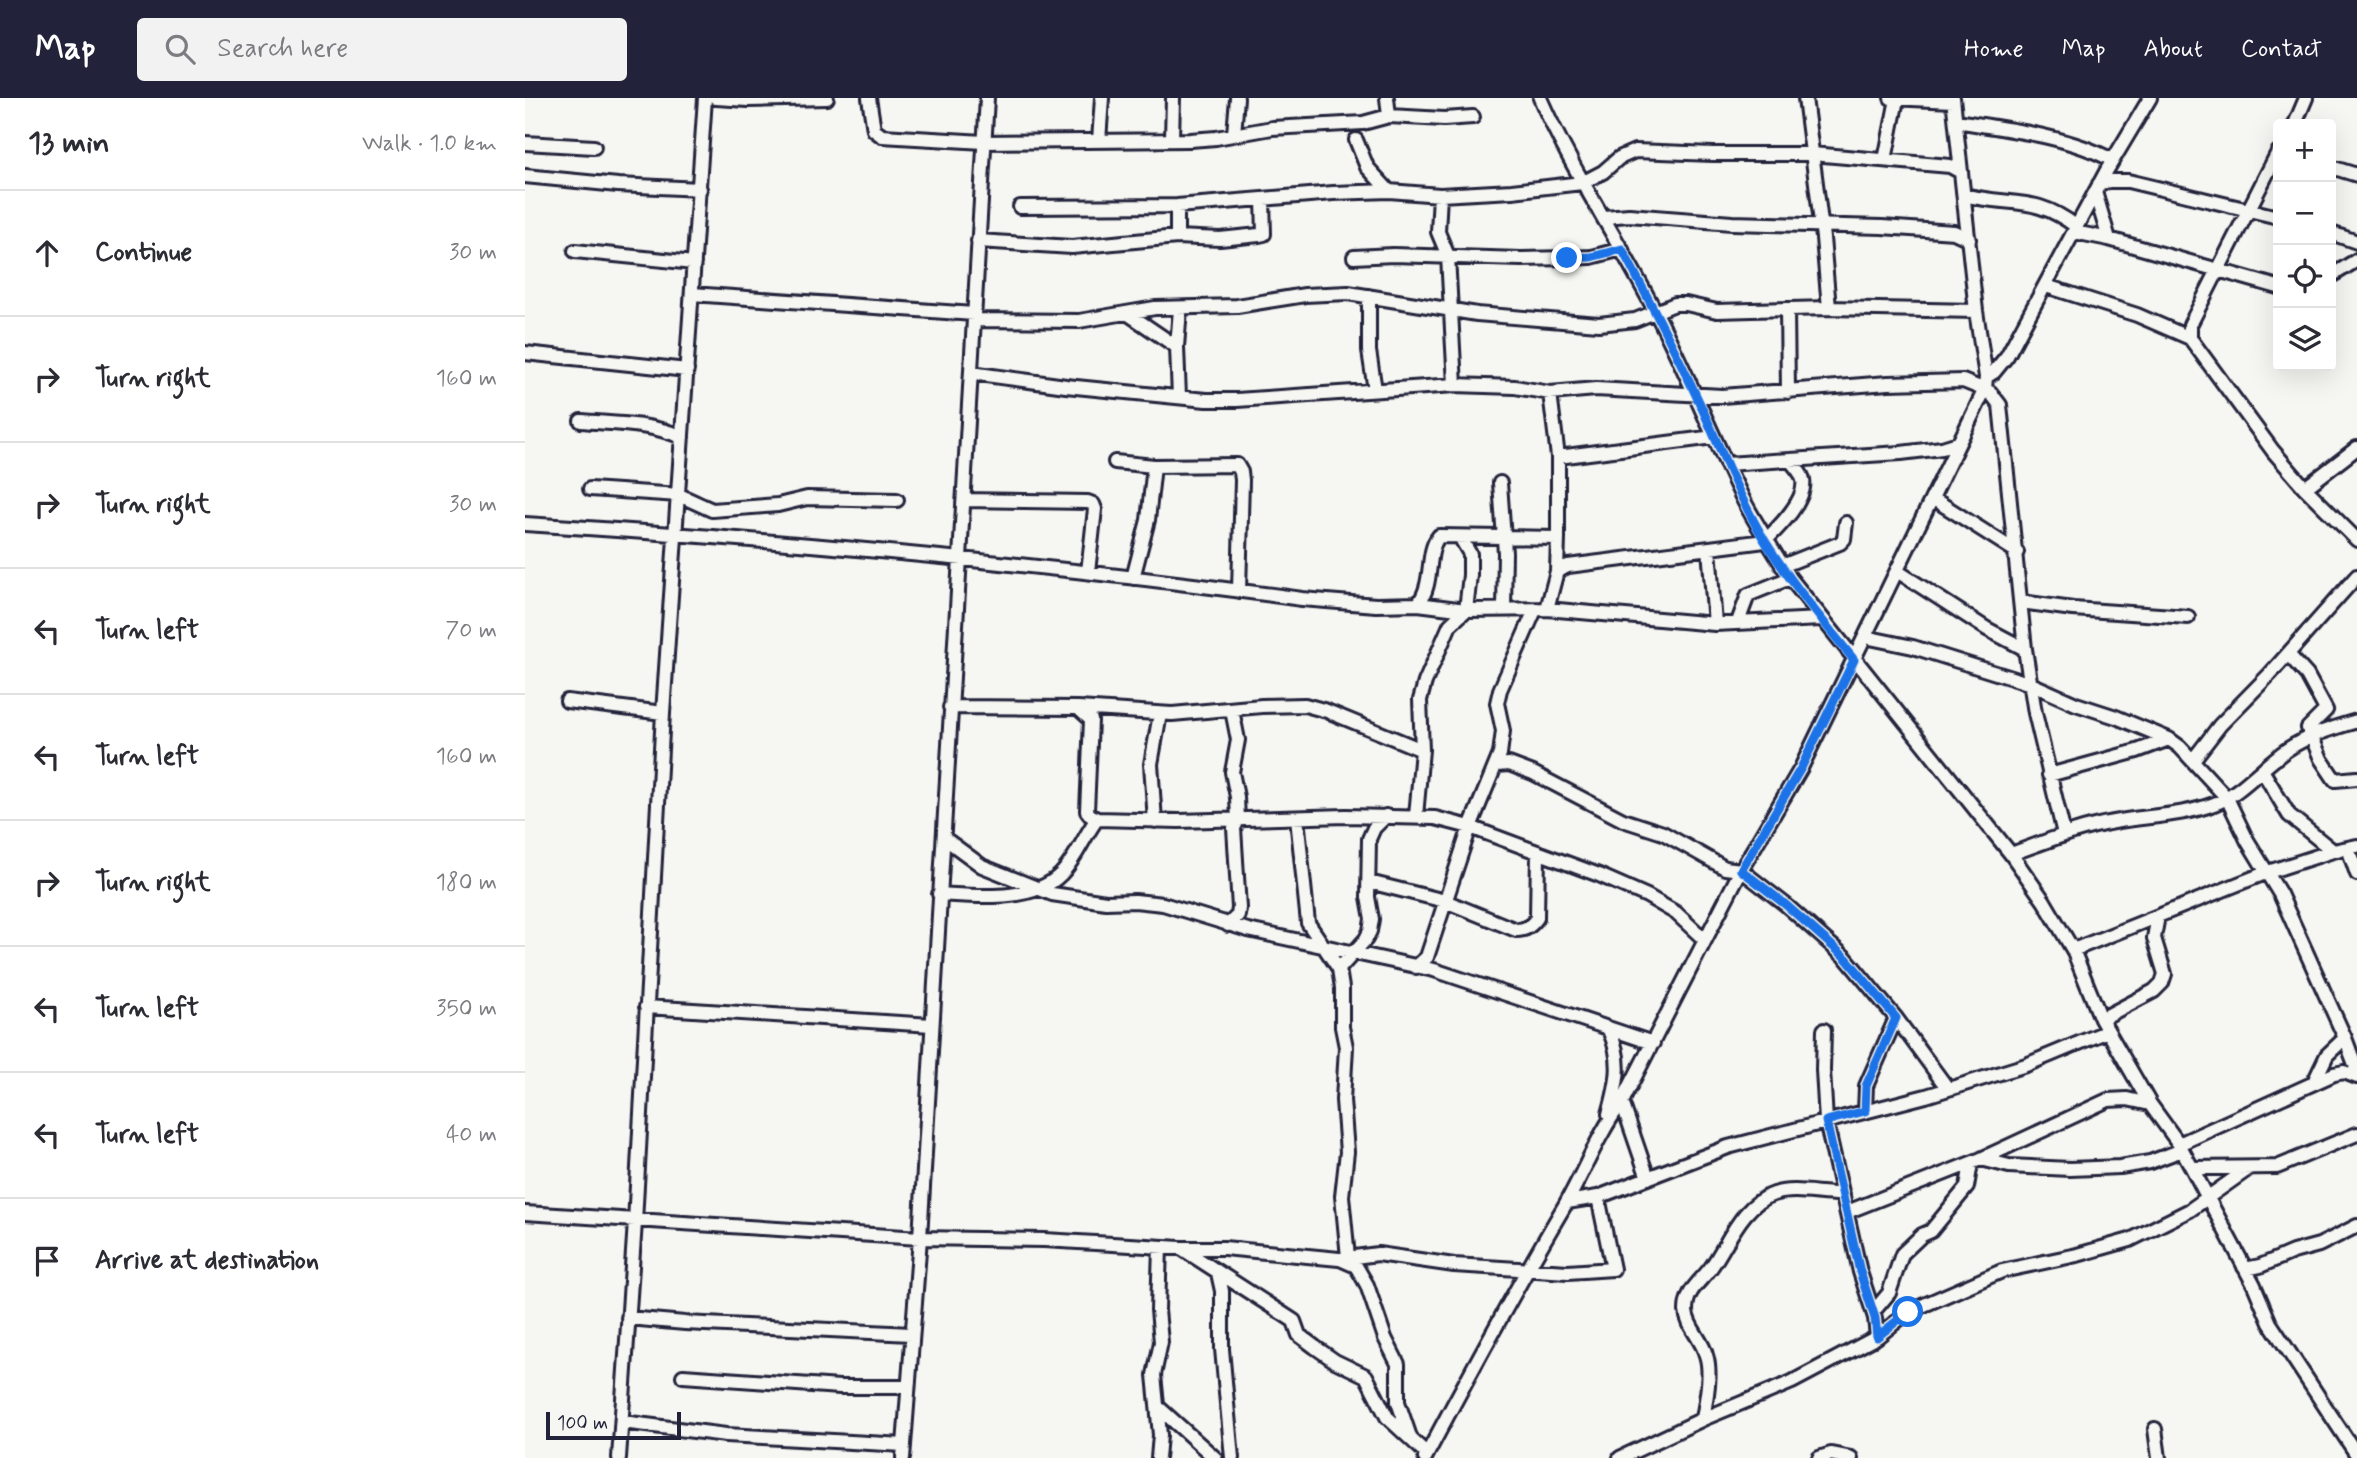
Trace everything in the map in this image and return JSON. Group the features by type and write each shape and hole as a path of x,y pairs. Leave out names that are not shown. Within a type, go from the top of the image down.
{"street":[{"path":"619,1458 663,713 705,98"},
{"path":"716,98 827,98"},
{"path":"869,98 874,130 882,136 984,142 1205,139 1272,128 1363,123 1389,116 1444,119 1473,117"},
{"path":"622,1422 726,1435 904,1451 920,1238 987,98"},
{"path":"1099,141 1102,98"},
{"path":"1172,139 1173,98"},
{"path":"1234,134 1237,98"},
{"path":"1387,98 1389,116"},
{"path":"1540,98 1557,138 1647,297 1649,314 1696,394 1726,464 1765,541 1807,601 2011,854 2044,901 2073,950 2101,1019 2150,1104 2192,1168 2270,1323 2357,1455"},
{"path":"1805,98 1829,308"},
{"path":"1891,98 1953,100 1957,167 1964,195 1986,383 2000,405 2025,649 2049,775 2064,834"},
{"path":"1181,1248 1294,1321 1299,1335 1335,1361 1366,1376 1387,1417 1394,1426 1410,1437 1426,1456 1525,1270 1567,1202 1608,1120 1622,1102 1741,870 1801,768 1986,383 2007,356 2097,188 2150,98"},
{"path":"1885,160 1897,99"},
{"path":"2296,119 2305,100"},
{"path":"1956,121 2024,133 2093,150 2128,181"},
{"path":"1356,140 1363,123"},
{"path":"1343,125 1356,140 1367,167 1389,191"},
{"path":"2093,150 2123,142"},
{"path":"525,143 594,147"},
{"path":"1020,207 1177,206 1318,193 1389,191 1440,195 1512,191 1582,183 1603,172 1619,158 1635,151 1812,155 1957,167"},
{"path":"1814,168 1832,158"},
{"path":"2190,332 2218,269 2273,165"},
{"path":"2336,168 2357,175"},
{"path":"525,176 700,189"},
{"path":"2097,188 2109,181 2128,181 2273,216"},
{"path":"2097,188 2109,239"},
{"path":"1440,195 1438,232 1448,256 1455,385"},
{"path":"1964,195 2034,204 2063,216 2076,229 2273,286"},
{"path":"978,241 1072,247 1177,237 1220,239 1264,234 1263,199"},
{"path":"1177,206 1177,237"},
{"path":"1604,217 1629,215 1733,223 1821,224 1954,232 1969,239"},
{"path":"1954,232 1967,226"},
{"path":"2336,235 2357,242"},
{"path":"1355,257 1567,258 1591,257 1622,249"},
{"path":"575,251 694,263"},
{"path":"2336,273 2357,260"},
{"path":"2046,286 2137,315 2177,331 2190,332"},
{"path":"692,294 974,317 1079,321 1155,308 1237,306 1327,294 1369,296 1450,310 1599,324 1624,322 1675,304 1717,311 1829,308 1976,311"},
{"path":"1369,296 1370,351 1375,390"},
{"path":"1179,397 1177,347 1180,309"},
{"path":"1787,309 1788,391"},
{"path":"1127,313 1177,347"},
{"path":"2190,332 2273,451 2305,488 2357,540"},
{"path":"525,353 687,370"},
{"path":"971,373 1049,384 1237,400 1455,385 1515,387 1550,393 1596,390 1722,396 1918,381 1986,383"},
{"path":"1416,967 1425,961 1471,827 1502,761 1503,731 1497,703 1500,690 1561,566 1558,538 1558,457 1550,393"},
{"path":"1694,438 1722,396"},
{"path":"581,421 645,425 682,437"},
{"path":"1558,457 1714,437"},
{"path":"1726,464 1921,452 1958,443"},
{"path":"2305,488 2357,448"},
{"path":"1561,566 1765,541 1784,521 1803,490 1801,474 1791,461"},
{"path":"1115,462 1154,466 1233,464 1240,468 1240,591"},
{"path":"1133,578 1148,520 1154,466"},
{"path":"1500,483 1504,538 1504,609"},
{"path":"590,489 679,495 712,510 778,505 807,498 897,500"},
{"path":"1932,498 2017,552"},
{"path":"964,500 1093,504 1095,509 1088,572"},
{"path":"1782,566 1840,543 1844,539 1846,523"},
{"path":"525,524 676,533 958,558 1376,605 1418,604 1466,610 1541,610 1714,624 1821,619"},
{"path":"1418,604 1427,593 1435,540 1439,536 1558,538"},
{"path":"1416,816 1422,750 1420,700 1450,625 1466,610 1470,554 1460,537"},
{"path":"1709,549 1714,624"},
{"path":"1897,571 1987,629 2025,649"},
{"path":"2193,760 2220,724 2288,654 2357,576"},
{"path":"1738,622 1748,595 1790,578"},
{"path":"1427,593 1439,606 1450,625"},
{"path":"1799,619 1807,601"},
{"path":"2021,602 2073,609 2188,617"},
{"path":"1865,637 1913,647 2031,684 2169,739 2193,760 2227,797 2243,833 2280,894 2357,1070"},
{"path":"2288,654 2307,675 2326,710 2308,728 2310,736 2335,780 2357,778"},
{"path":"567,701 663,713"},
{"path":"950,708 1078,708 1160,714 1305,705 1327,711 1422,750"},
{"path":"1078,708 1091,720 1087,811 1097,819 1155,821 1385,816 1435,818 1471,827 1647,896 1676,913 1705,940"},
{"path":"1228,925 1238,915 1239,908 1234,828 1238,820 1237,797 1232,772 1238,740 1232,710"},
{"path":"1155,821 1151,764 1160,714"},
{"path":"2011,854 2064,834 2206,806 2227,797 2287,750 2310,736 2357,721"},
{"path":"2049,775 2137,751 2169,739"},
{"path":"1502,761 1558,784 1623,820 1663,832 1725,868 1741,870 1846,958 1896,1018 1948,1089"},
{"path":"2262,770 2290,815 2333,851"},
{"path":"1339,969 1370,931 1372,919 1368,897 1369,839 1374,828 1385,816"},
{"path":"1297,818 1306,916 1312,932 1339,969 1342,1027 1346,1047 1343,1100 1347,1152 1342,1196 1344,1258"},
{"path":"939,894 984,898 1035,889 1059,877 1097,819"},
{"path":"944,838 982,866 1052,894 1106,902 1151,902 1228,925 1434,970 1653,1043"},
{"path":"2073,950 2268,872 2333,851 2353,847 2357,874"},
{"path":"1369,882 1445,901 1516,930 1524,930 1537,918 1538,852"},
{"path":"2101,1019 2162,984 2165,974 2154,937 2158,916"},
{"path":"1430,949 1434,970"},
{"path":"646,1007 932,1025"},
{"path":"1865,1111 1866,1086 1896,1018"},
{"path":"1608,1120 1619,1059 1609,1030"},
{"path":"1824,1030 1826,1121 1877,1337"},
{"path":"1567,1202 1598,1197 1728,1147 1948,1089 2026,1065 2108,1031"},
{"path":"2314,1082 2327,1055 2345,1038"},
{"path":"1976,1161 2009,1166 2070,1169 2120,1167 2150,1162 2314,1082 2344,1072 2357,1077"},
{"path":"1847,1212 1976,1161 2108,1100 2127,1099 2150,1104"},
{"path":"1622,1102 1648,1178"},
{"path":"2192,1168 2248,1169 2287,1164 2357,1134"},
{"path":"1873,1312 1889,1293 1902,1254 1922,1235 1931,1231 1967,1187 1976,1161"},
{"path":"1620,1458 1703,1419 1792,1382 1877,1337 1908,1312 2002,1271 2077,1255 2130,1240 2181,1215 2248,1169"},
{"path":"1703,1419 1707,1356 1687,1318 1687,1301 1692,1287 1712,1267 1742,1217 1762,1199 1786,1192 1843,1194"},
{"path":"525,1213 920,1238 1224,1248 1344,1258 1378,1254 1436,1263 1568,1272 1613,1269 1598,1197"},
{"path":"2243,1267 2260,1266 2293,1252 2319,1245 2357,1226"},
{"path":"1158,1458 1159,1407 1154,1375 1161,1342 1158,1300 1160,1247"},
{"path":"1344,1258 1356,1266 1367,1285 1385,1338 1398,1364 1398,1402 1410,1437"},
{"path":"1218,1273 1229,1456"},
{"path":"628,1318 911,1334"},
{"path":"683,1376 840,1387 908,1387"},
{"path":"1159,1407 1215,1458"},
{"path":"2155,1429 2159,1458"},
{"path":"1819,1458 1831,1454 1851,1458"}],"route":[{"path":"1567,258 1591,257 1622,249 1696,394 1726,464 1765,541 1790,578 1854,660 1801,768 1741,870 1846,958 1896,1018 1866,1086 1865,1111 1826,1121 1860,1272 1877,1326 1877,1337 1908,1312"}]}
